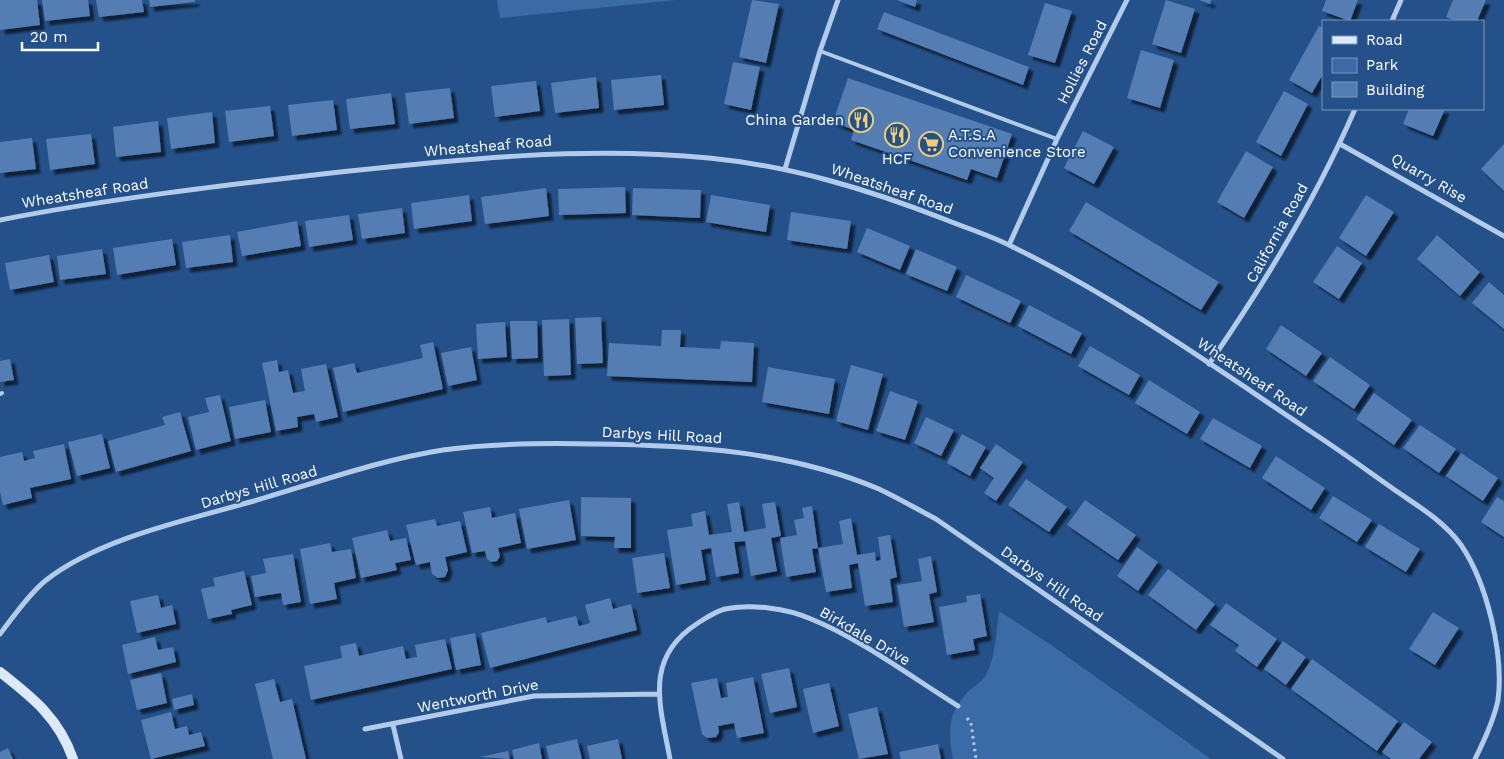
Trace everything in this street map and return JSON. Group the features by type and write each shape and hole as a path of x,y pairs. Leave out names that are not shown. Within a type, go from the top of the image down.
{"street":[{"path":"785,169 820,51 838,0"},
{"name":"Hollies Road","path":"1009,245 1057,139 1127,0"},
{"path":"1392,20 1400,0"},
{"name":"California Road","path":"1209,364 1276,264 1340,144 1355,110"},
{"name":"Quarry Rise","path":"1340,144 1504,236"},
{"name":"Wheatsheaf Road","path":"0,220 64,207 221,185 447,161 562,152 707,158 785,169 852,186 1009,245 1140,318 1435,517 1459,543 1475,570 1490,607 1496,641 1498,700 1475,759"},
{"name":"Darbys Hill Road","path":"0,634 43,582 75,560 98,548 388,463 443,450 512,445 665,445 718,449 798,464 835,475 878,489 936,519 1283,759"},
{"name":"Birkdale Drive","path":"670,759 658,694 664,661 672,646 683,633 723,610 744,607 769,608 810,618 846,636 958,706"},
{"path":"0,672 44,709 61,730 73,759"},
{"name":"Wentworth Drive","path":"365,729 534,696 658,694"},
{"path":"393,725 402,759"}],"lane":[{"path":"820,51 1057,139"}],"path":[{"path":"958,706 971,723 976,759"}],"green space":[{"path":"497,0 676,0 500,18"},
{"path":"999,611 1051,645 1211,759 953,759 950,741 952,717 960,702 984,678 989,668 995,644"}],"building":[{"path":"0,0 37,0 40,25 0,30"},
{"path":"42,0 88,0 90,16 45,21"},
{"path":"96,0 142,0 144,12 99,17"},
{"path":"149,0 195,0 195,2 150,7"},
{"path":"752,0 779,4 766,63 739,57"},
{"path":"897,0 917,0 915,7"},
{"path":"1166,0 1195,9 1181,53 1152,44"},
{"path":"1199,0 1211,0 1210,4"},
{"path":"1326,0 1358,0 1350,20 1322,11"},
{"path":"1453,0 1486,0 1477,20 1454,20 1446,17"},
{"path":"1045,3 1072,11 1055,63 1028,55"},
{"path":"884,12 1029,67 1023,85 877,29"},
{"path":"1319,26 1322,28 1322,76 1312,93 1289,80"},
{"path":"1141,50 1174,60 1160,108 1127,98"},
{"path":"733,62 760,67 751,110 724,104"},
{"path":"661,75 664,105 614,110 611,80"},
{"path":"596,77 599,108 555,113 551,83"},
{"path":"848,78 1012,134 997,178 971,169 967,180 851,140 854,130 833,122"},
{"path":"536,81 540,111 495,117 491,86"},
{"path":"450,88 454,118 409,124 405,93"},
{"path":"1284,91 1308,104 1281,156 1256,142"},
{"path":"391,93 395,124 350,129 346,99"},
{"path":"333,100 337,130 292,136 288,105"},
{"path":"270,106 274,136 229,142 225,111"},
{"path":"1409,110 1445,110 1433,136 1403,124"},
{"path":"212,112 215,143 171,149 167,118"},
{"path":"158,121 161,152 116,157 113,127"},
{"path":"1083,131 1114,147 1094,184 1064,168"},
{"path":"91,134 95,164 50,170 46,139"},
{"path":"32,138 36,169 0,173 0,142"},
{"path":"1504,144 1504,191 1481,169"},
{"path":"1246,151 1273,167 1244,218 1217,202"},
{"path":"625,187 626,213 559,215 558,189"},
{"path":"546,188 549,216 485,224 481,197"},
{"path":"633,188 701,190 700,218 632,215"},
{"path":"469,195 472,221 414,229 411,203"},
{"path":"711,195 770,205 766,232 706,222"},
{"path":"1366,195 1394,212 1366,256 1339,238"},
{"path":"1086,202 1219,282 1201,310 1069,231"},
{"path":"402,208 405,233 362,239 358,214"},
{"path":"791,212 851,221 847,249 787,240"},
{"path":"349,215 353,240 309,247 305,221"},
{"path":"297,221 301,246 242,256 237,232"},
{"path":"867,228 910,246 900,270 857,252"},
{"path":"230,235 233,262 186,268 182,242"},
{"path":"1437,235 1480,272 1460,296 1417,259"},
{"path":"172,239 176,265 117,275 113,248"},
{"path":"1337,246 1362,263 1339,299 1313,282"},
{"path":"102,249 106,274 60,280 57,256"},
{"path":"916,249 957,267 947,291 906,274"},
{"path":"49,255 54,282 10,290 5,263"},
{"path":"966,275 1021,301 1010,323 956,297"},
{"path":"1489,282 1504,295 1504,329 1472,303"},
{"path":"1029,305 1082,333 1071,354 1018,326"},
{"path":"601,317 603,363 577,364 575,318"},
{"path":"569,319 571,375 544,376 542,320"},
{"path":"510,321 537,321 538,358 512,359"},
{"path":"505,322 507,357 478,359 476,324"},
{"path":"1281,325 1322,353 1306,376 1266,349"},
{"path":"662,330 681,330 680,347 720,349 721,341 754,343 752,382 607,376 609,343 661,346"},
{"path":"433,342 443,389 343,412 333,368 354,363 357,373 423,358 420,345"},
{"path":"1090,346 1140,375 1129,395 1078,366"},
{"path":"471,347 477,380 448,386 441,353"},
{"path":"1330,357 1370,385 1354,409 1313,381"},
{"path":"10,359 14,380 0,382 0,361"},
{"path":"277,360 279,372 288,370 293,393 305,391 301,369 326,364 338,417 316,422 314,414 297,417 298,427 276,431 262,363"},
{"path":"851,365 883,374 868,430 836,421"},
{"path":"768,367 835,379 829,414 762,402"},
{"path":"1149,380 1200,412 1187,434 1135,403"},
{"path":"890,391 918,401 905,440 876,431"},
{"path":"1374,393 1412,420 1394,445 1356,419"},
{"path":"220,395 231,441 196,450 188,417 209,412 205,398"},
{"path":"265,400 271,432 235,439 229,407"},
{"path":"180,412 191,451 116,472 108,441 165,425 162,417"},
{"path":"926,417 954,430 941,456 914,443"},
{"path":"1213,418 1262,446 1250,468 1200,439"},
{"path":"1420,425 1456,449 1439,473 1403,448"},
{"path":"102,434 110,468 77,476 68,442"},
{"path":"962,434 986,447 970,476 947,463"},
{"path":"64,444 71,479 30,488 32,498 3,505 0,492 0,457 22,452 24,461 35,458 33,451"},
{"path":"996,444 1023,462 996,501 984,493 994,478 980,468"},
{"path":"1461,453 1498,478 1483,501 1446,476"},
{"path":"1276,456 1325,488 1311,510 1262,478"},
{"path":"1026,479 1067,507 1049,532 1008,505"},
{"path":"1333,496 1372,520 1357,542 1319,518"},
{"path":"581,497 631,498 631,548 614,548 615,537 581,536"},
{"path":"1497,497 1504,501 1504,537 1481,522"},
{"path":"569,500 576,540 527,549 519,509"},
{"path":"1085,500 1136,535 1118,560 1067,525"},
{"path":"739,502 744,532 766,528 762,504 775,502 781,536 771,538 777,571 751,576 745,541 734,542 739,573 716,577 711,548 701,550 706,580 676,585 667,530 693,526 691,514 705,511 709,535 732,532 727,504"},
{"path":"812,506 818,548 812,549 816,572 786,577 780,538 797,535 794,520 804,518 802,508"},
{"path":"490,507 492,518 515,513 521,543 498,548 500,556 497,561 491,562 487,559 485,551 472,553 463,512"},
{"path":"851,518 857,555 875,552 876,561 881,560 878,537 890,535 897,577 890,579 893,602 865,606 858,563 849,565 852,588 826,592 818,548 843,544 839,521"},
{"path":"435,519 437,526 460,521 467,552 445,557 448,570 445,577 438,578 432,574 430,562 416,565 406,525"},
{"path":"1379,524 1420,549 1406,572 1365,547"},
{"path":"387,530 390,541 406,538 411,560 395,563 397,570 361,578 352,538"},
{"path":"330,543 332,552 351,549 356,578 334,583 337,599 310,604 300,549"},
{"path":"1137,547 1158,562 1138,591 1117,576"},
{"path":"664,553 670,588 637,593 632,558"},
{"path":"293,554 301,602 283,605 281,593 255,597 251,576 266,573 263,559"},
{"path":"931,556 937,592 929,594 934,622 904,627 897,585 922,581 918,559"},
{"path":"1168,569 1215,604 1196,630 1148,595"},
{"path":"244,571 252,605 231,610 232,614 208,619 201,589 215,586 213,578"},
{"path":"980,594 987,636 973,639 975,650 947,655 939,607 967,602 966,596"},
{"path":"158,595 161,608 172,605 176,624 137,633 130,601"},
{"path":"610,598 613,609 631,604 637,630 490,668 481,633 546,617 547,623 576,616 579,626 590,623 585,605"},
{"path":"1226,603 1277,639 1257,667 1235,651 1239,645 1210,625"},
{"path":"1433,612 1459,628 1435,665 1409,649"},
{"path":"475,633 481,665 456,670 450,638"},
{"path":"155,637 158,650 173,647 176,662 128,674 122,645"},
{"path":"445,639 452,669 311,700 304,666 342,658 340,646 356,643 359,656 403,646 406,659 417,657 415,645"},
{"path":"1283,641 1306,657 1286,685 1264,669"},
{"path":"1312,659 1398,721 1377,751 1291,689"},
{"path":"789,668 797,707 770,713 761,674"},
{"path":"161,673 167,703 137,710 130,680"},
{"path":"753,677 764,733 737,738 734,723 718,726 719,732 716,737 707,738 702,734 691,683 717,678 721,698 728,697 726,683"},
{"path":"274,679 280,702 292,699 306,759 273,759 255,684"},
{"path":"829,683 839,726 813,733 803,689"},
{"path":"192,694 194,705 174,710 172,699"},
{"path":"877,707 888,754 859,759 848,714"},
{"path":"171,712 175,729 187,726 189,735 201,732 205,746 151,759 141,720"},
{"path":"1404,722 1432,742 1419,759 1391,759 1382,752"},
{"path":"577,739 582,759 549,759 546,746"},
{"path":"618,739 622,759 590,759 587,746"},
{"path":"539,743 542,759 514,759 512,750"},
{"path":"938,744 941,759 901,759 899,752"},
{"path":"8,748 13,759 0,759 0,752"},
{"path":"508,751 510,759 480,757"}],"place":[{"name":"China Garden","path":"861,120"},
{"name":"HCF","path":"897,135"},
{"name":"A.T.S.A Convenience Store","path":"931,144"}]}
